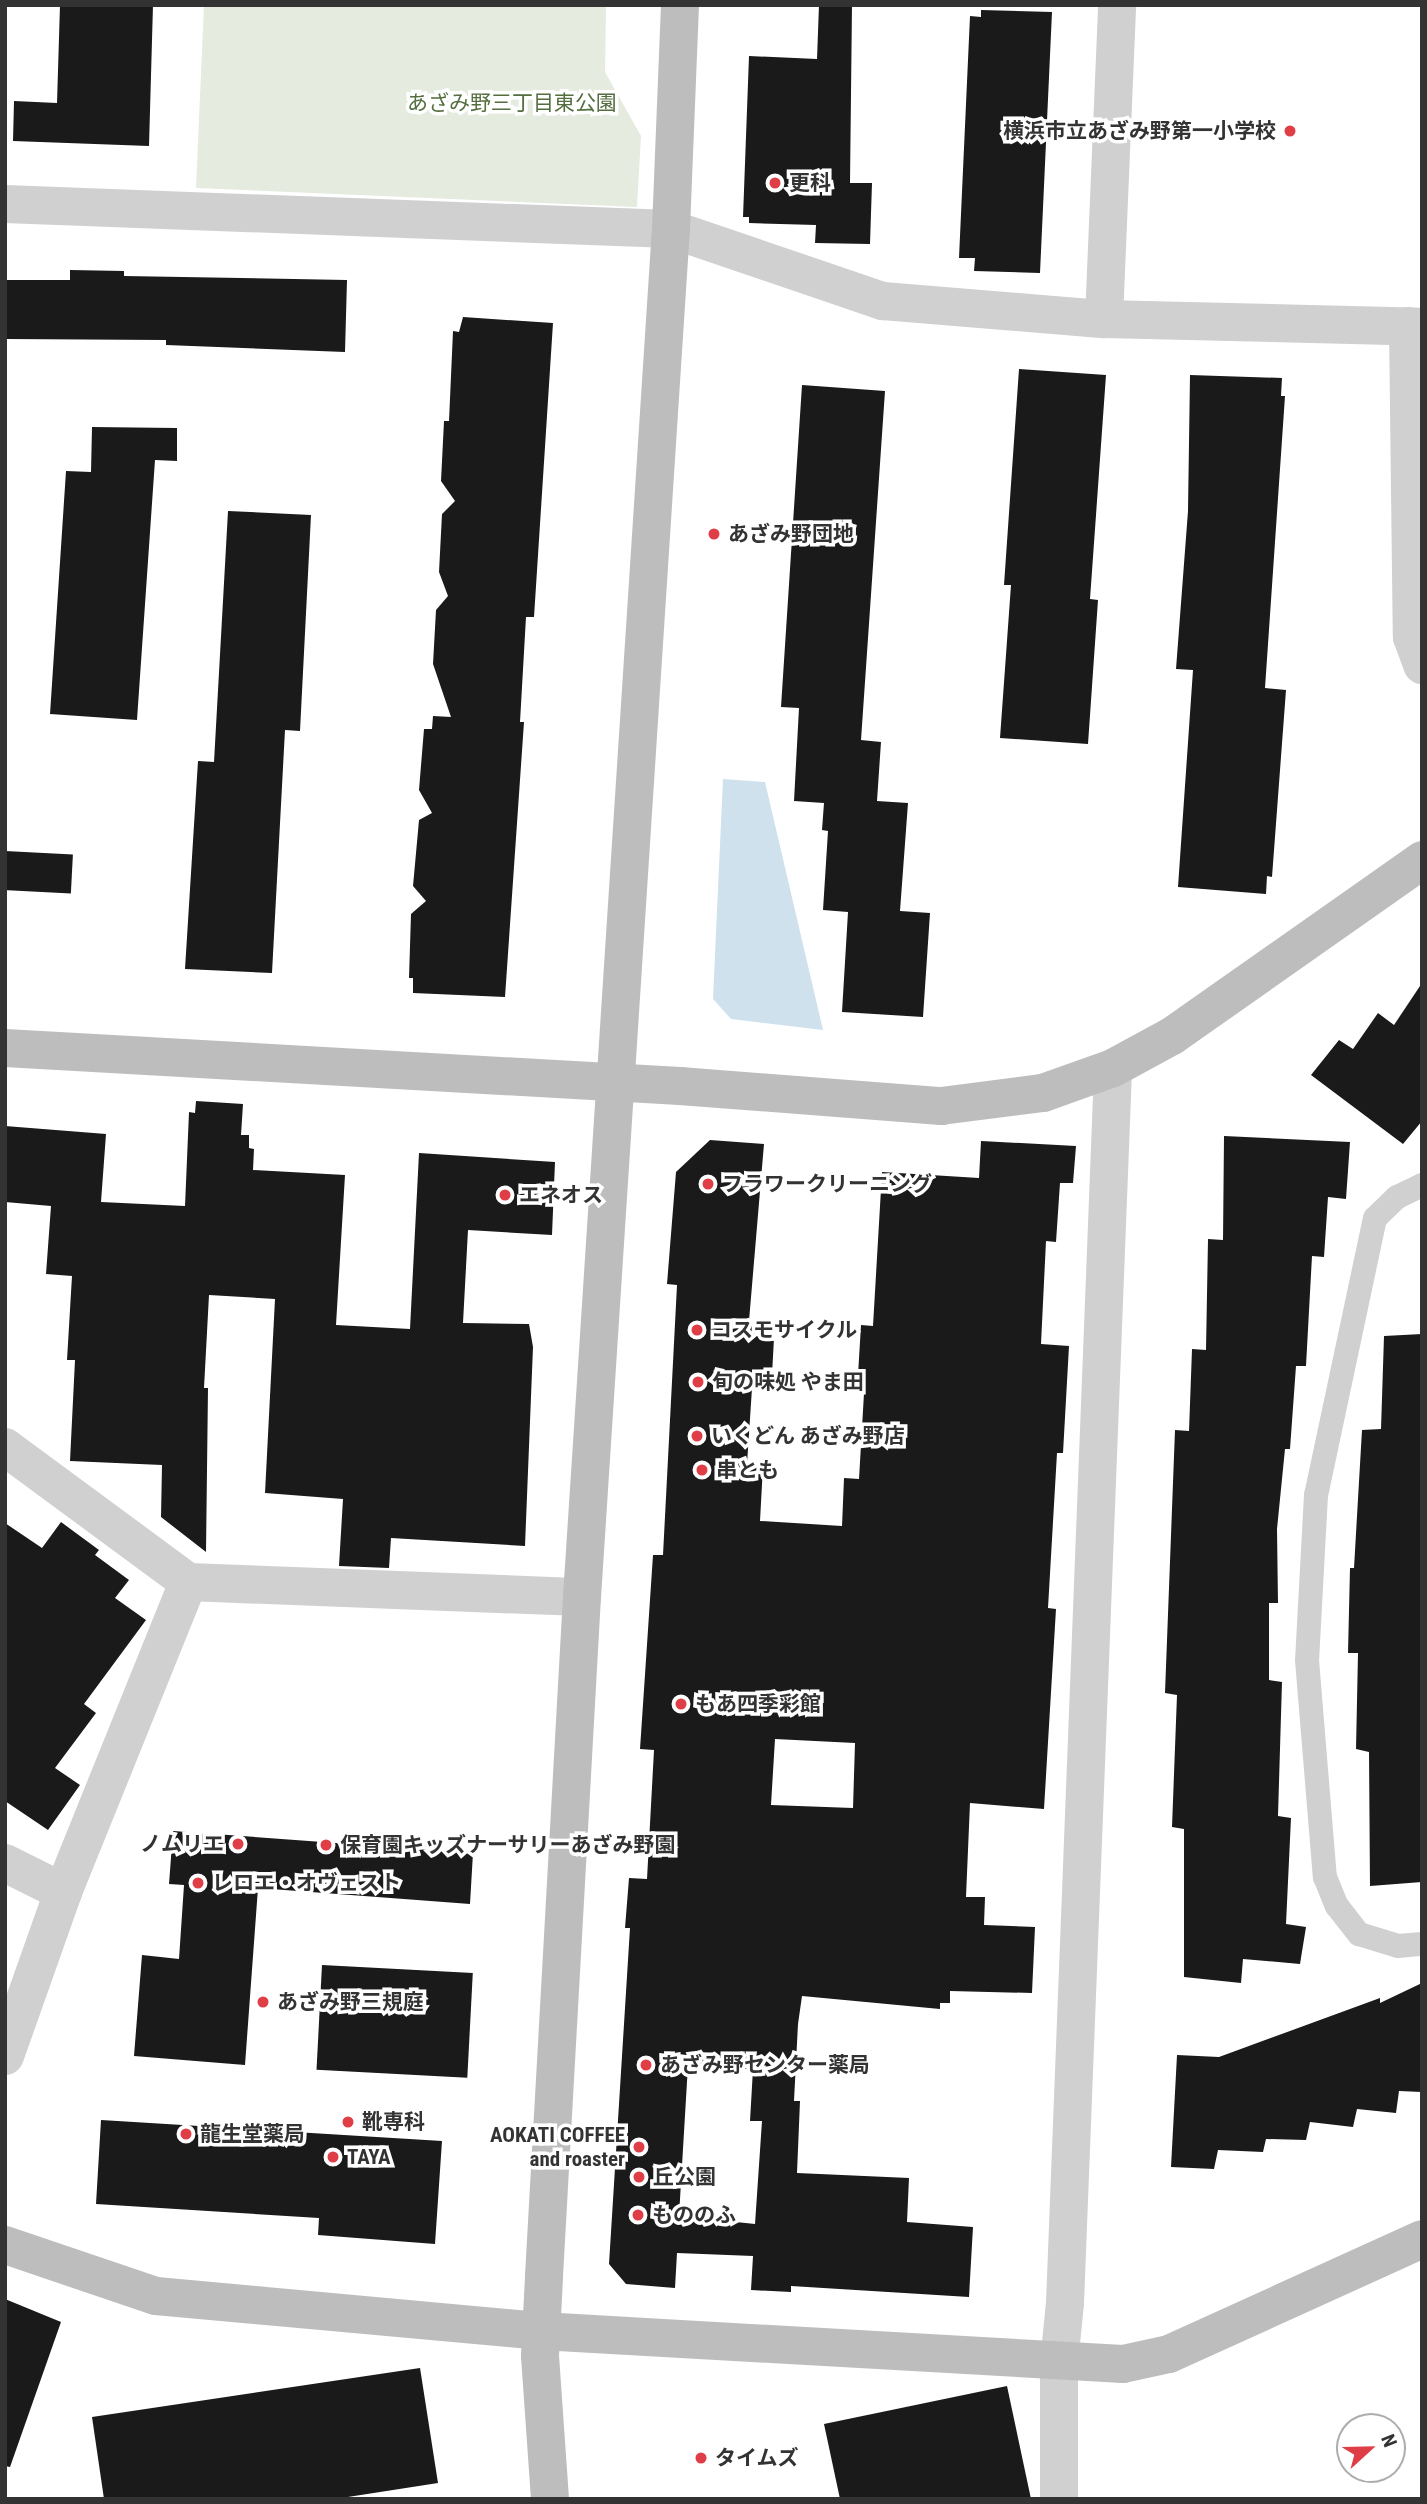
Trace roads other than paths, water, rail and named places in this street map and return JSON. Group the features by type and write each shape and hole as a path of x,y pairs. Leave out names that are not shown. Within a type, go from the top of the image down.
{"street":[{"path":"550,2499 542,2412 541,2331 582,1597 671,229 680,5"},
{"path":"1104,318 1117,5"},
{"path":"5,204 671,229 883,301 1104,318 1415,327 1412,637 1422,665"},
{"path":"5,1048 616,1083 941,1106 1043,1093 1113,1068 1172,1036 1422,860"},
{"path":"1059,2499 1059,2363 1065,2303 1113,1068"},
{"path":"5,1447 188,1583 582,1597"},
{"path":"5,2056 63,1892 188,1583"},
{"path":"5,1863 63,1892"},
{"path":"5,2245 156,2296 541,2331 1059,2363 1123,2364 1169,2354 1422,2239"}],"lane":[{"path":"1422,1185 1397,1197 1375,1218 1317,1494 1307,1660 1325,1877 1337,1906 1359,1934 1398,1946 1422,1944"}],"water":[{"path":"723,779 765,782 823,1030 731,1019 713,999"}],"place":[{"name":"横浜市立あざみ野第一小学校","path":"1290,131"},
{"name":"更科","path":"775,183"},
{"name":"あざみ野団地","path":"714,534"},
{"name":"フラワークリーニング","path":"708,1184"},
{"name":"エネオス","path":"505,1195"},
{"name":"コスモサイクル","path":"697,1330"},
{"name":"旬の味処 やま田","path":"698,1382"},
{"name":"いくどん あざみ野店","path":"697,1436"},
{"name":"串とも","path":"702,1470"},
{"name":"もあ四季彩館","path":"681,1704"},
{"name":"ノムリエ","path":"238,1844"},
{"name":"保育園キッズナーサリーあざみ野園","path":"326,1845"},
{"name":"レロエ・オヴェスト","path":"198,1883"},
{"name":"あざみ野三規庭","path":"263,2002"},
{"name":"あざみ野センター薬局","path":"646,2065"},
{"name":"靴専科","path":"348,2122"},
{"name":"龍生堂薬局","path":"186,2134"},
{"name":"AOKATI COFFEE and roaster","path":"639,2147"},
{"name":"TAYA","path":"333,2157"},
{"name":"丘公園","path":"639,2177"},
{"name":"もののふ","path":"638,2215"},
{"name":"タイムズ","path":"701,2458"}],"park label":[{"name":"あざみ野三丁目東公園","path":"512,103"}]}
